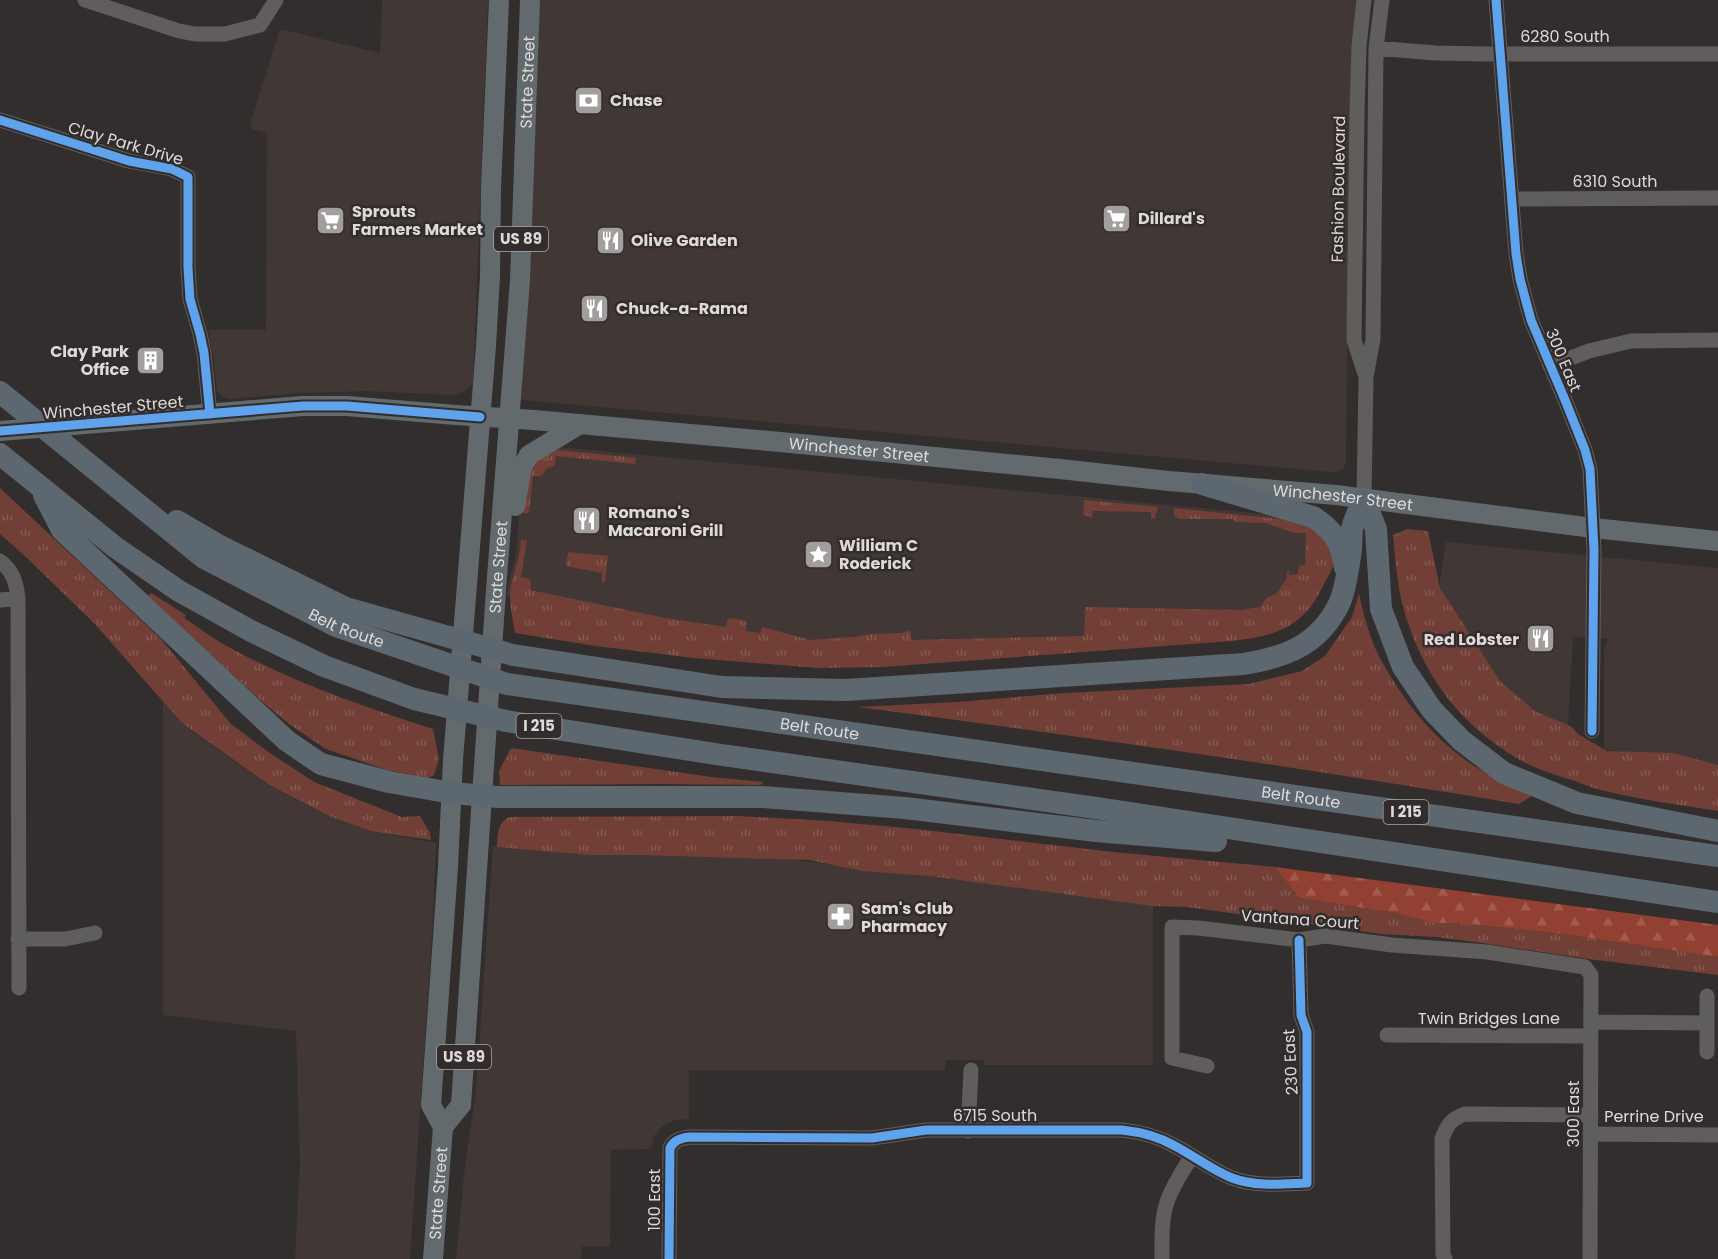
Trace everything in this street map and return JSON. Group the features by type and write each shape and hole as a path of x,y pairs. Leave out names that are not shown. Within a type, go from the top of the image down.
{"highway":[{"name":"Belt Route","path":"0,392 204,558 336,626 507,684 1718,856"},
{"name":"I 215","path":"0,454 115,548 179,591 251,631 324,666 414,699 506,721 722,755 1096,808 1718,902"},
{"path":"106,478 218,545 346,608 513,655 722,687 846,690 1245,664 1270,660 1302,647 1322,630 1339,604 1351,553 1352,527 1364,499"},
{"path":"1202,484 1313,517 1322,522 1341,545 1346,577"},
{"path":"39,485 62,530 287,741 321,764 389,782 482,796 762,797 905,808 1096,831 1413,857"},
{"path":"1364,499 1376,529 1381,609 1403,667 1432,710 1461,740 1504,773 1577,803 1718,831"}],"main road":[{"name":"State Street","path":"433,1259 443,1127 431,1105 490,276 491,188 499,0"},
{"name":"State Street","path":"443,1127 461,1105 519,280 530,0"},
{"name":"Winchester Street","path":"0,431 303,406 347,406 580,424 1060,469 1364,499 1593,528 1718,541"},
{"path":"496,590 511,549 517,488 522,467 529,455 580,424"}],"street":[{"path":"85,0 179,31 210,35 225,34 260,25 276,0"},
{"name":"Fashion Boulevard","path":"1364,0 1359,46 1357,112 1354,340 1366,376"},
{"name":"Fashion Boulevard","path":"1364,499 1366,376 1373,339 1376,48 1382,0"},
{"name":"300 East","path":"1496,0 1516,254 1524,297 1531,320 1587,459 1591,481 1594,550 1592,731"},
{"name":"6280 South","path":"1376,48 1435,53 1718,54"},
{"name":"Clay Park Drive","path":"0,120 129,161 172,169 188,177 190,299 204,352 210,414"},
{"name":"6310 South","path":"1512,199 1718,198"},
{"path":"1550,366 1589,351 1631,341 1718,340"},
{"path":"0,561 13,575 18,598 19,988"},
{"path":"0,600 18,598"},
{"name":"Vantana Court","path":"1207,1066 1172,1058 1172,927 1299,940 1325,936 1380,944 1476,950 1580,966 1588,970"},
{"path":"18,939 65,939 95,933"},
{"name":"230 East","path":"1299,940 1301,1015 1307,1032 1307,1183"},
{"name":"300 East","path":"1588,970 1591,975 1590,1259"},
{"path":"1707,996 1707,1052"},
{"name":"Twin Bridges Lane","path":"1388,1035 1707,1023"},
{"path":"968,1131 971,1070"},
{"path":"1445,1259 1443,1254 1442,1139 1446,1127 1453,1118 1465,1114 1591,1114"},
{"name":"6715 South","path":"673,1143 680,1138 690,1137 872,1138 926,1130 1122,1130 1156,1137 1232,1178 1278,1185 1307,1183"},
{"name":"Perrine Drive","path":"1590,1134 1718,1135"},
{"name":"100 East","path":"669,1259 669,1156 673,1143"},
{"path":"1162,1259 1167,1203 1192,1156"}],"shaded area":[{"path":"382,0 488,0 473,381 465,391 452,395 366,391 298,393 231,399 223,397 217,391 208,330 266,330 267,133 252,129 250,125 279,31 284,30 380,53"},
{"path":"539,0 1357,0 1351,74 1346,463 1339,471 1332,472 521,400"},
{"path":"558,447 1285,516 1308,520 1314,565 1266,613 1084,615 1084,636 1071,640 812,644 568,608 507,596 516,554 526,464"},
{"path":"1446,542 1718,568 1718,764 1604,749 1604,650 1608,639 1573,637 1568,725 1535,711 1500,681 1439,588"},
{"path":"163,702 182,723 196,734 268,785 306,805 371,831 436,843 410,1259 295,1259 300,1163 296,1031 163,1015"},
{"path":"493,846 758,856 934,876 1153,906 1153,1065 984,1065 984,1060 946,1060 945,1070 689,1070 689,1119 675,1120 662,1126 654,1136 651,1149 611,1150 610,1246 582,1246 581,1259 456,1259 465,1165 476,1092"}],"green space":[{"path":"559,450 636,458 635,464 556,456 555,465 546,469 542,476 533,476 529,513 523,513 525,477 529,465"},
{"path":"0,488 161,639 231,724 314,782 402,817 420,816 430,833 431,840 371,831 329,816 269,785 182,723 94,623 0,534"},
{"path":"1084,500 1158,507 1154,519 1151,518 1151,512 1093,511 1092,517 1083,515"},
{"path":"1174,508 1288,520 1318,529 1338,562 1332,568 1314,602 1297,620 1267,635 1232,641 883,667 817,668 694,658 515,633 510,591 521,540 527,540 521,577 529,579 530,590 665,618 726,627 728,619 731,618 746,621 746,631 760,633 762,627 810,640 909,631 911,640 1084,636 1085,607 1241,610 1260,607 1266,598 1276,594 1287,578 1287,571 1289,575 1298,574 1299,566 1305,565 1306,533 1295,533 1265,523 1235,522 1233,519 1180,519 1174,516"},
{"path":"1407,529 1428,531 1440,588 1500,681 1535,711 1568,725 1578,734 1607,751 1673,753 1718,765 1718,811 1633,797 1590,787 1546,772 1520,760 1478,730 1460,713 1431,674 1410,628 1400,595 1393,535"},
{"path":"568,552 608,556 605,582 602,582 602,573 566,566"},
{"path":"151,593 186,615 184,618 218,641 274,670 352,702 433,729 439,759 434,775 428,778 387,770 326,749 289,724 259,699 148,596"},
{"path":"1359,594 1375,649 1396,686 1428,727 1467,761 1533,795 1519,804 1189,752 858,707 1065,693 1249,684 1302,671 1325,656 1352,617"},
{"path":"511,748 711,777 764,782 760,785 500,785 499,771"},
{"path":"737,816 916,829 1113,852 1275,867 1299,898 1396,913 1433,923 1461,923 1562,934 1718,957 1718,975 1437,937 1381,934 1187,907 1152,906 930,876 863,871 809,860 591,855 497,847 500,826 509,817"},
{"path":"1275,867 1718,925 1718,957 1562,934 1461,923 1433,923 1396,913 1299,898"}],"cycle path":[{"path":"1496,0 1516,254 1520,279 1531,320 1585,450 1590,469 1594,550 1592,731"},
{"path":"0,120 129,161 172,169 188,177 190,299 204,353 210,414"},
{"path":"0,431 303,406 347,406 480,417"},
{"path":"669,1259 670,1148 678,1140 690,1137 872,1138 926,1130 1122,1130 1143,1133 1162,1140 1217,1171 1241,1181 1269,1184 1307,1183 1307,1032 1301,1015 1299,940"}],"place":[{"name":"Chase","path":"589,100"},
{"name":"Dillard's","path":"1117,218"},
{"name":"Sprouts Farmers Market","path":"331,220"},
{"name":"Olive Garden","path":"610,240"},
{"name":"Chuck-a-Rama","path":"595,308"},
{"name":"Clay Park Office","path":"150,360"},
{"name":"Romano's Macaroni Grill","path":"587,521"},
{"name":"William C Roderick","path":"818,554"},
{"name":"Red Lobster","path":"1540,639"},
{"name":"Sam's Club Pharmacy","path":"840,917"}]}
